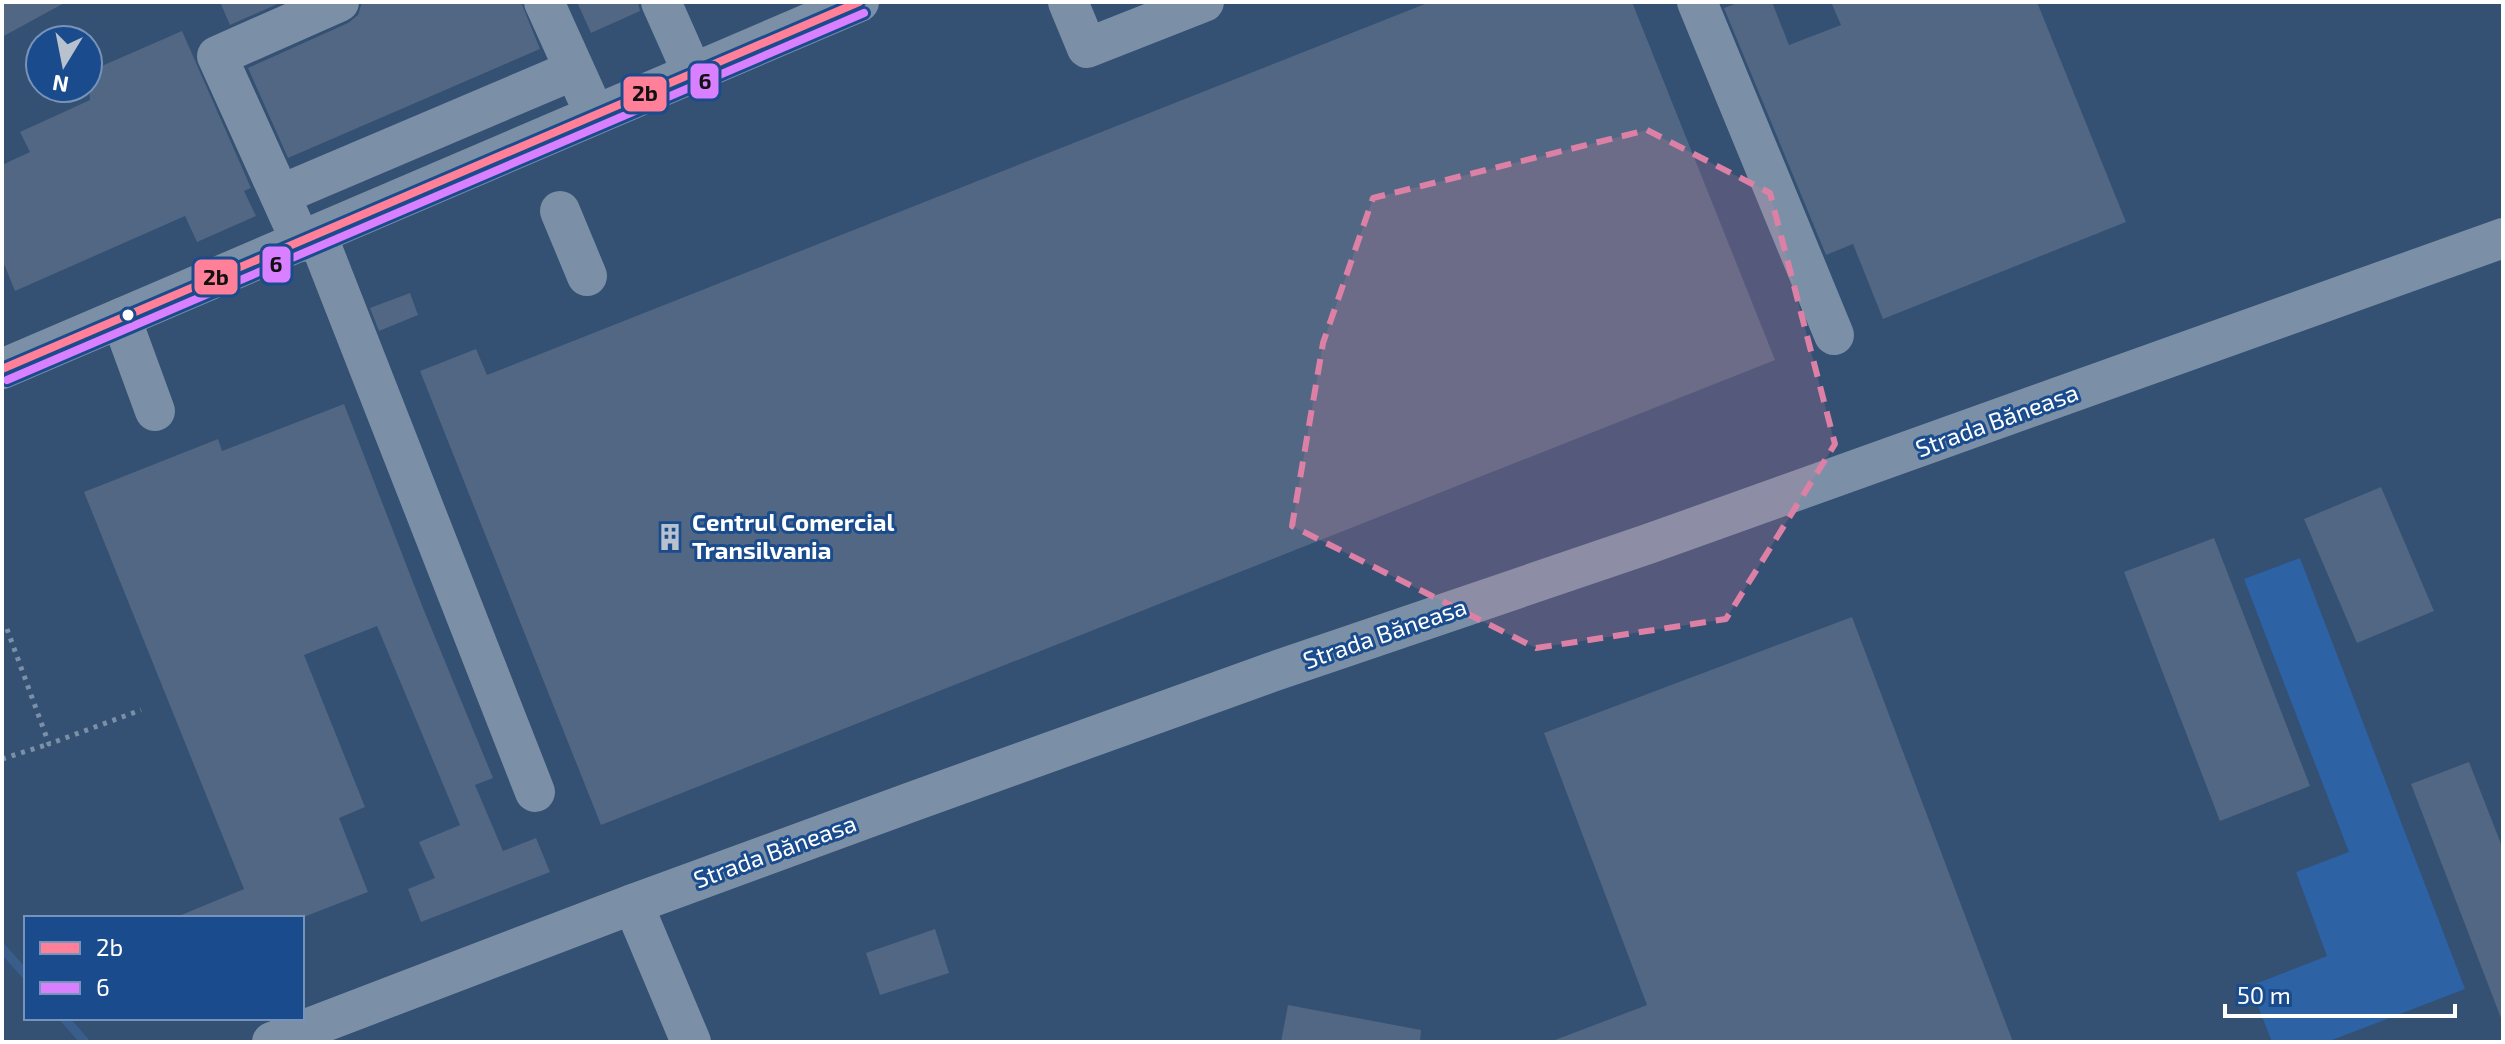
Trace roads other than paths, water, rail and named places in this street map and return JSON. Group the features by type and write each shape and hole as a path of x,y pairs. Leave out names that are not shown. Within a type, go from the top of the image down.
{"street":[{"path":"339,2 217,56 280,195 309,238 535,792"},
{"path":"544,2 596,116"},
{"path":"661,2 693,74"},
{"path":"3,367 859,2"},
{"path":"1068,2 1087,48 1204,2"},
{"path":"1697,2 1834,335"},
{"path":"280,195 574,70"},
{"path":"560,211 587,276"},
{"name":"Strada Băneasa","path":"272,1042 633,904 1272,672 1679,534 2503,238"},
{"path":"121,318 155,411"},
{"path":"633,904 691,1042"}],"waterway":[{"path":"2,948 24,973"},
{"path":"66,1020 85,1042"}],"place":[{"name":"Centrul Comercial Transilvania","path":"670,537"}]}
